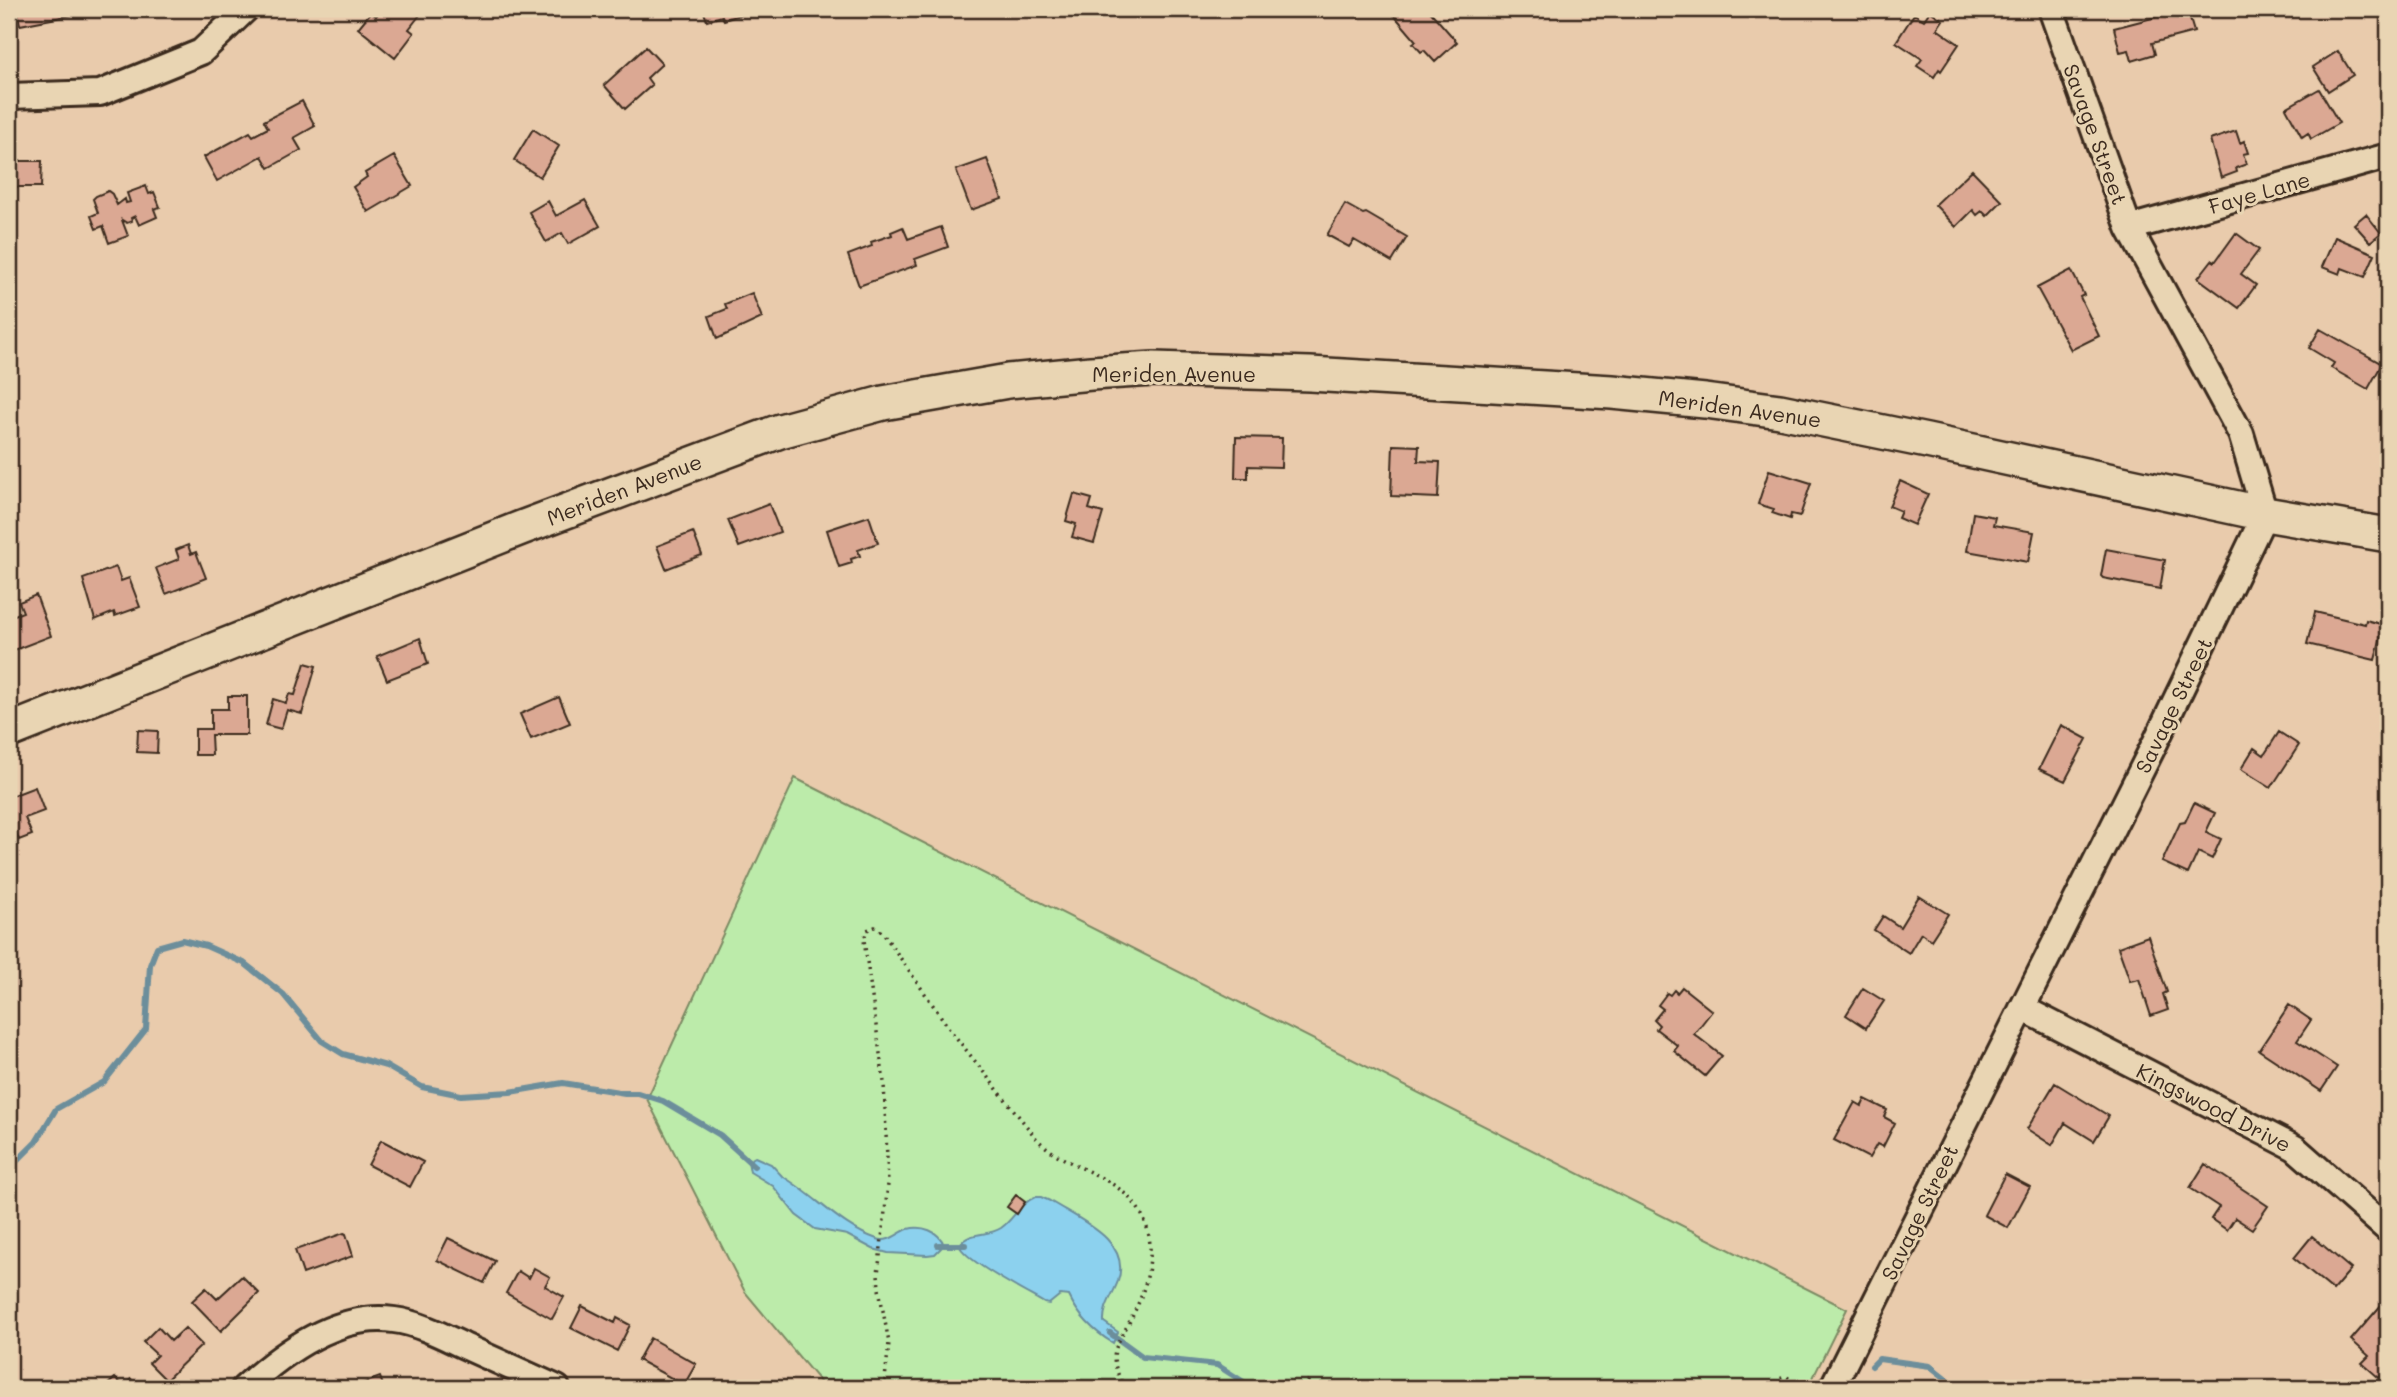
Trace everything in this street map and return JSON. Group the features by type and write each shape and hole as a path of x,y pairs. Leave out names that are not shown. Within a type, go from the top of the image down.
{"main road":[{"name":"Meriden Avenue","path":"9,731 341,598 729,449 847,411 1008,381 1154,369 1214,370 1612,392 1705,401 1780,411 2265,514 2388,535"}],"street":[{"path":"9,96 100,93 201,52 246,9"},
{"name":"Savage Street","path":"1832,1388 2156,741 2265,514 2241,434 2129,229 2051,9"},
{"name":"Faye Lane","path":"2129,229 2388,156"},
{"name":"Kingswood Drive","path":"2022,1008 2295,1148 2388,1230"},
{"path":"244,1388 265,1368 308,1339 352,1323 378,1320 394,1320 417,1326 557,1388"}],"path":[{"path":"884,1388 890,1343 878,1289 888,1184 884,1082 864,940 867,930 875,927 883,933 951,1031 1010,1103 1024,1125 1048,1150 1112,1184 1135,1204 1142,1215 1149,1241 1149,1270 1143,1293 1115,1350 1117,1372 1125,1388"},
{"path":"1304,1388 1311,1376"},
{"path":"1771,1388 1778,1379 1787,1377 1792,1380 1792,1388"}],"green space":[{"path":"795,778 1847,1309 1808,1388 825,1388 745,1292 647,1099"}],"water":[{"path":"755,1157 771,1164 782,1176 864,1234 886,1240 908,1229 919,1228 934,1233 944,1245 935,1254 888,1253 873,1249 847,1235 815,1229 796,1215 773,1186 750,1172 748,1161"},
{"path":"1035,1197 1050,1201 1088,1223 1110,1242 1117,1254 1120,1267 1118,1281 1104,1317 1104,1322 1118,1332 1113,1343 1087,1323 1069,1296 1060,1295 1049,1304 1044,1303 984,1268 959,1245 969,1237 1001,1228"}],"building":[{"path":"17,9 82,9 83,13 20,25"},
{"path":"382,9 423,11 409,29 414,33 395,58 358,28 371,12 376,16"},
{"path":"703,9 759,9 724,20 722,16 707,21"},
{"path":"1399,9 1428,9 1457,42 1435,62 1413,43 1416,41 1393,14"},
{"path":"2187,9 2194,32 2152,43 2155,54 2132,61 2129,50 2120,52 2114,28"},
{"path":"1930,11 1943,20 1937,29 1959,44 1934,77 1917,66 1922,59 1896,42 1914,14 1924,20"},
{"path":"646,47 662,64 647,78 652,85 625,109 604,85"},
{"path":"2338,51 2353,75 2328,91 2313,67"},
{"path":"2319,89 2339,123 2311,139 2308,133 2302,137 2286,108"},
{"path":"302,101 315,126 294,138 301,150 269,168 262,156 217,181 204,157 250,132 253,136 268,128 264,121"},
{"path":"533,129 559,146 540,177 514,160"},
{"path":"2236,131 2240,143 2244,141 2248,153 2243,154 2247,164 2236,168 2237,172 2221,178 2210,140"},
{"path":"394,156 412,186 368,212 353,187 367,177 365,173"},
{"path":"987,159 1002,199 971,210 956,170"},
{"path":"9,161 42,161 41,187 9,187"},
{"path":"1972,170 2002,201 1987,216 1982,211 1977,215 1973,210 1956,227 1935,205"},
{"path":"146,186 149,194 154,192 160,207 154,209 157,217 139,225 135,216 127,223 122,220 128,236 109,243 103,226 96,229 91,216 98,213 93,199 108,191 117,205 125,199 126,203 130,202 127,193"},
{"path":"585,200 600,226 568,244 562,233 546,242 529,212 548,201 556,216"},
{"path":"1345,204 1407,237 1392,262 1354,240 1349,247 1327,235"},
{"path":"2366,214 2381,233 2370,242 2354,224"},
{"path":"903,227 908,239 941,227 948,247 915,259 917,265 859,286 848,255 872,246 871,242 892,235 891,232"},
{"path":"2236,233 2259,250 2241,274 2256,285 2239,308 2198,278 2212,260 2215,262"},
{"path":"2335,237 2375,254 2365,277 2342,268 2340,274 2322,267"},
{"path":"2071,270 2084,295 2080,297 2099,336 2071,350 2037,288"},
{"path":"752,293 762,318 717,339 709,316 727,309 725,304"},
{"path":"2320,329 2382,364 2368,389 2331,368 2334,363 2309,348"},
{"path":"1236,437 1282,438 1281,467 1248,466 1248,478 1235,478"},
{"path":"1393,445 1419,446 1418,461 1440,462 1438,498 1391,496"},
{"path":"1769,470 1811,483 1800,516 1791,514 1790,519 1772,513 1774,509 1758,504"},
{"path":"1900,481 1928,494 1914,525 1898,518 1901,511 1889,506"},
{"path":"1074,494 1092,499 1089,509 1103,513 1094,543 1072,537 1076,524 1066,521"},
{"path":"769,504 780,532 739,547 728,520"},
{"path":"1973,513 1995,517 1993,525 2034,532 2028,562 1967,551"},
{"path":"869,516 878,543 858,550 860,556 851,559 852,563 839,567 827,530"},
{"path":"693,532 702,555 666,569 657,546"},
{"path":"188,545 191,554 196,552 206,578 166,594 156,568 179,559 176,550"},
{"path":"2106,549 2165,560 2160,589 2103,578 2101,576"},
{"path":"116,567 121,581 129,578 140,607 115,616 114,612 95,620 83,579"},
{"path":"36,595 51,636 9,652 9,617 23,612 19,602"},
{"path":"2315,612 2365,624 2366,620 2384,625 2375,660 2307,644"},
{"path":"420,638 428,664 387,680 377,656"},
{"path":"305,663 316,666 302,714 287,710 281,729 266,725 273,699 286,703 289,694 295,695"},
{"path":"228,696 247,696 247,735 211,735 212,755 195,755 195,729 211,729 211,709 228,709"},
{"path":"559,697 570,723 531,739 520,714"},
{"path":"2061,725 2087,739 2065,781 2039,769"},
{"path":"138,730 158,731 157,753 137,752"},
{"path":"2279,732 2299,745 2271,788 2241,769 2254,748 2264,755"},
{"path":"35,787 44,811 25,818 32,835 19,840 15,831 9,833 9,797"},
{"path":"2194,803 2215,813 2206,832 2221,839 2212,859 2198,852 2188,874 2162,862 2180,823 2185,822"},
{"path":"1919,896 1948,914 1931,940 1921,933 1909,953 1874,930 1883,916 1900,927"},
{"path":"2148,936 2167,992 2163,994 2168,1010 2151,1016 2139,979 2130,981 2118,947"},
{"path":"1682,987 1712,1011 1694,1034 1722,1056 1705,1076 1674,1051 1678,1046 1656,1029 1659,1025 1654,1020 1663,1009 1658,1005 1667,993 1670,995 1674,990 1677,993"},
{"path":"1863,988 1884,1001 1866,1028 1846,1015"},
{"path":"2289,1005 2311,1020 2297,1041 2337,1067 2321,1091 2259,1050"},
{"path":"2055,1083 2109,1116 2094,1141 2065,1123 2052,1145 2027,1129"},
{"path":"1865,1099 1887,1110 1884,1117 1895,1123 1883,1147 1877,1144 1869,1158 1834,1140 1855,1102 1862,1106"},
{"path":"381,1140 423,1162 410,1187 368,1165"},
{"path":"2205,1164 2268,1206 2252,1229 2235,1218 2227,1230 2211,1219 2219,1207 2190,1188"},
{"path":"2005,1174 2030,1187 2008,1228 1984,1215"},
{"path":"1016,1195 1025,1202 1017,1214 1007,1207"},
{"path":"344,1233 353,1256 303,1274 295,1250"},
{"path":"2312,1236 2351,1269 2333,1290 2294,1258"},
{"path":"448,1238 495,1261 484,1283 437,1260"},
{"path":"534,1268 550,1277 545,1286 564,1297 552,1319 506,1293 518,1271 529,1278"},
{"path":"242,1276 259,1293 221,1331 192,1301 206,1288 217,1299"},
{"path":"2383,1303 2388,1307 2388,1373 2386,1371 2379,1378 2362,1363 2369,1356 2351,1340"},
{"path":"582,1306 615,1323 617,1318 630,1325 617,1351 571,1328"},
{"path":"158,1327 171,1341 185,1328 202,1345 166,1380 149,1363 157,1355 143,1342"},
{"path":"650,1338 696,1364 684,1385 638,1360"},
{"path":"380,1377 384,1388 351,1388"},
{"path":"115,1378 123,1387 131,1379 140,1388 104,1388"},
{"path":"341,1381 344,1388 321,1388"}],"waterway":[{"path":"9,1169 36,1142 56,1109 104,1082 146,1029 150,965 157,947 182,940 206,946 244,963 283,994 322,1041 343,1054 386,1066 422,1087 461,1095 510,1092 563,1083 638,1093 663,1101 720,1135 754,1166"},
{"path":"938,1245 965,1245"},
{"path":"1110,1333 1143,1357 1217,1365 1253,1388"},
{"path":"1872,1366 1879,1359 1930,1366 1955,1388"}]}
